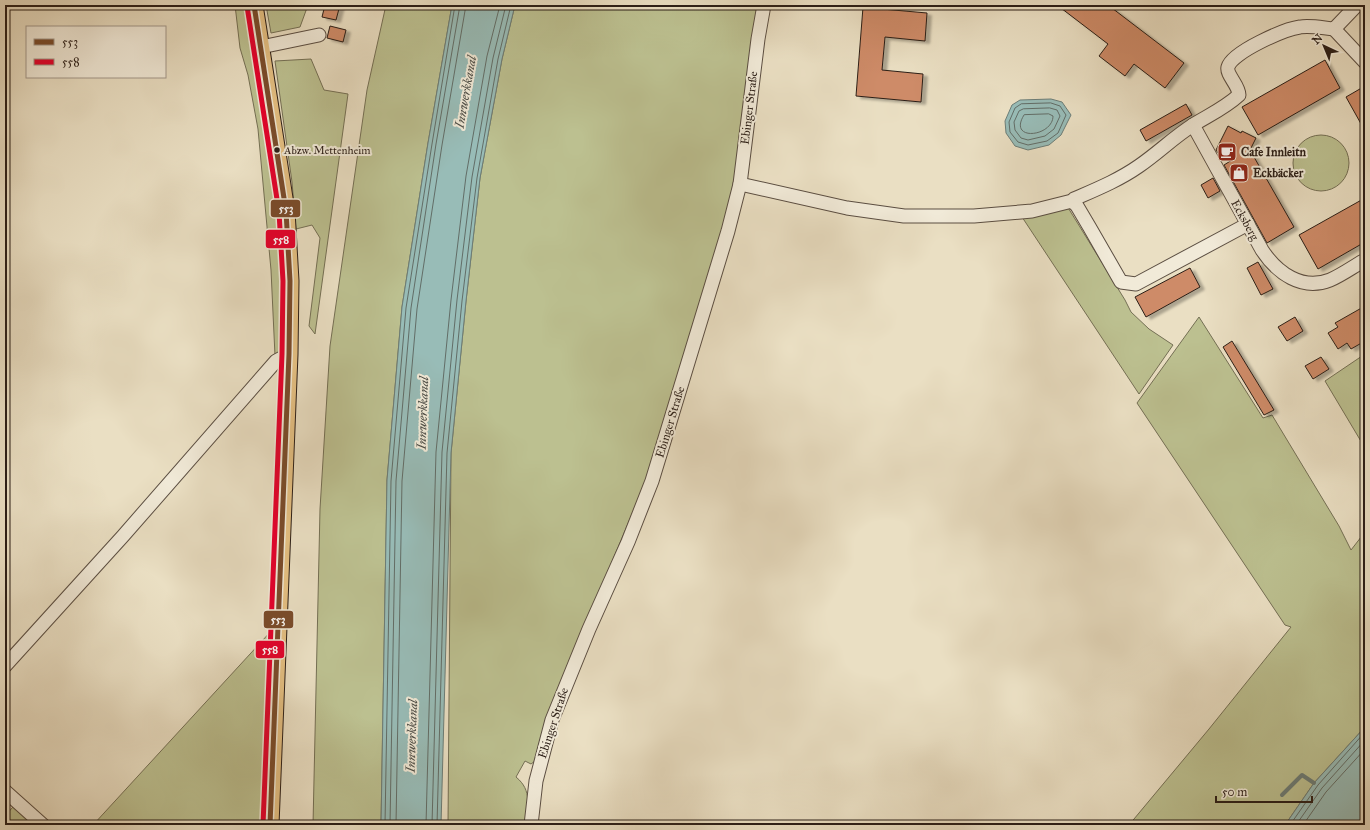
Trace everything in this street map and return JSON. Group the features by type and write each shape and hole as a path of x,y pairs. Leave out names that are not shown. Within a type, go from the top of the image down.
{"main road":[{"path":"254,5 286,212 290,281 289,354 270,825"}],"street":[{"name":"Ebinger Straße","path":"531,825 536,781 552,720 589,629 628,542 652,481 728,231 740,184 764,5"},
{"path":"1334,29 1357,5"},
{"path":"740,184 847,208 904,216 988,214 1032,211 1072,201 1108,184 1139,166 1193,125 1232,102 1239,95 1239,90 1228,71 1228,67 1233,60 1243,52 1273,35 1300,27 1334,29 1365,62"},
{"path":"261,48 319,35"},
{"name":"Ecksberg","path":"1193,125 1267,257 1285,274 1295,281 1320,283 1331,280 1365,260"},
{"path":"1072,201 1087,222 1121,282 1136,284 1248,224"},
{"path":"5,666 123,536 276,361 289,354"},
{"path":"5,791 43,825"}],"green space":[{"path":"235,5 246,5 277,212 281,281 281,346 280,350 275,356 271,270 258,129 248,75 240,48"},
{"path":"266,5 308,5 300,27 271,33"},
{"path":"386,5 452,5 402,307 387,480 381,825 313,825 320,509 330,346 367,90"},
{"path":"515,5 758,5 736,177 726,224 647,478 604,581 535,761 531,764 525,761 516,777 521,782 527,793 528,805 525,825 448,825 451,453 480,178 502,59"},
{"path":"311,59 324,90 348,94 315,334 309,326 320,238 312,225 296,229 292,182 275,61"},
{"path":"1316,135 1326,135 1341,143 1347,152 1349,163 1347,174 1341,183 1326,191 1316,191 1305,186 1298,179 1293,168 1293,158 1298,147 1305,140"},
{"path":"1067,206 1131,312 1149,329 1173,345 1139,394 1022,217"},
{"path":"1199,317 1263,418 1272,415 1339,526 1351,550 1365,532 1365,727 1314,783 1285,825 1129,825 1291,627 1285,625 1137,403"},
{"path":"1365,354 1365,448 1325,381"},
{"path":"273,629 265,825 93,825"},
{"path":"19,800 34,816 26,825 5,825 5,816"}],"water":[{"name":"Innwerkkanal","path":"452,5 515,5 502,59 480,178 451,453 441,825 381,825 387,480 402,307"},
{"path":"1051,99 1062,102 1071,115 1061,135 1049,145 1028,150 1015,146 1006,133 1005,121 1012,105 1020,100"},
{"path":"1365,727 1365,825 1285,825 1314,783"}],"building":[{"path":"325,5 340,5 336,20 322,17"},
{"path":"871,5 882,5 882,9 927,13 925,41 885,37 882,70 923,74 921,102 856,96 863,7 871,8"},
{"path":"1057,5 1108,5 1184,63 1165,88 1134,64 1125,76 1099,56 1108,44"},
{"path":"330,26 346,30 343,42 327,38"},
{"path":"1325,60 1340,88 1258,135 1242,107"},
{"path":"1365,86 1365,131 1346,97"},
{"path":"1186,104 1192,115 1146,141 1140,130"},
{"path":"1228,126 1241,133 1242,131 1256,138 1250,150 1294,227 1267,243 1224,165 1232,160 1218,153 1216,150"},
{"path":"1213,178 1220,191 1208,198 1201,185"},
{"path":"1365,198 1365,242 1318,269 1299,235"},
{"path":"1258,262 1273,289 1261,295 1247,268"},
{"path":"1190,268 1200,287 1146,317 1135,297"},
{"path":"1365,306 1365,341 1351,349 1347,343 1338,349 1328,333 1338,327 1335,323"},
{"path":"1295,317 1303,331 1287,341 1278,327"},
{"path":"1232,341 1274,410 1264,415 1223,347"},
{"path":"1321,357 1329,369 1313,379 1305,366"}],"waterway":[{"path":"1282,795 1302,775 1314,783"}],"transit line":[{"name":"553","path":"254,5 286,211 290,281 289,354 270,825"},
{"name":"558","path":"247,6 279,212 283,281 282,354 263,825"}],"place":[{"name":"Abzw. Mettenheim","path":"277,150"},
{"name":"Cafe Innleitn","path":"1227,152"},
{"name":"Eckbäcker","path":"1239,173"}]}
